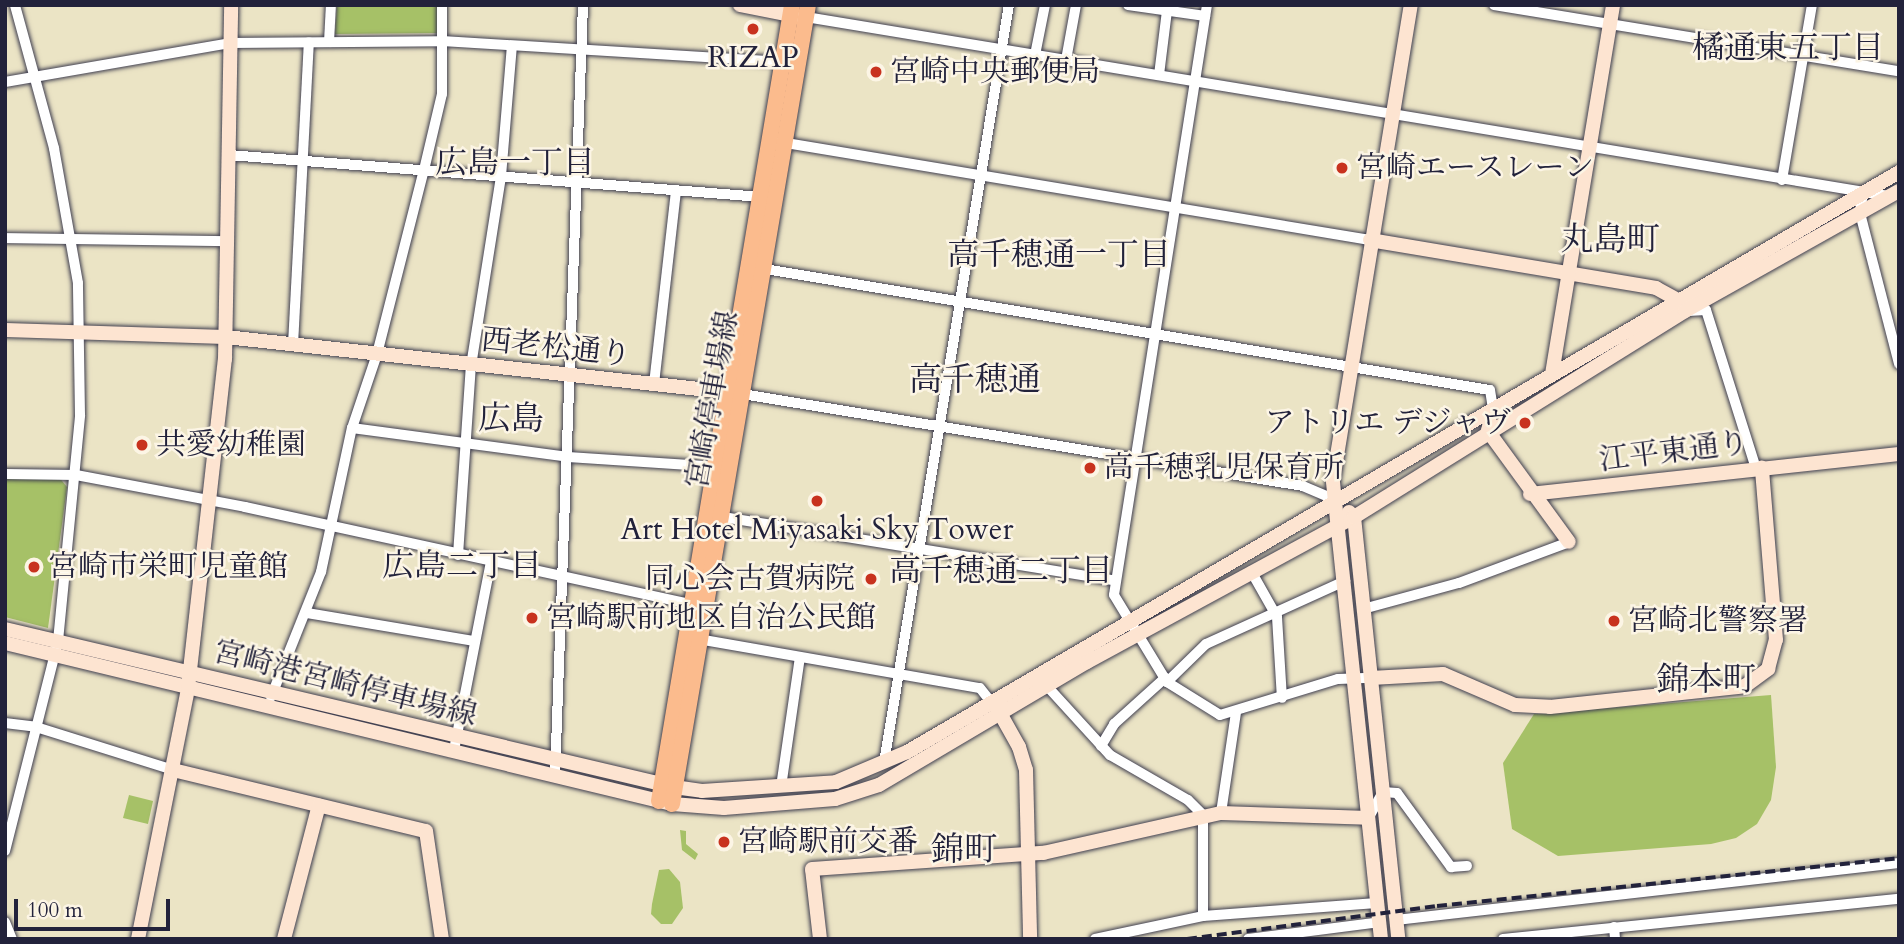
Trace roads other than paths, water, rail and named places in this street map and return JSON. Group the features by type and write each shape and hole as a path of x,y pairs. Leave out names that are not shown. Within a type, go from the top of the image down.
{"main road":[{"name":"宮崎停車場線","path":"757,268 761,197 777,142 783,62 799,11"},
{"name":"宮崎停車場線","path":"666,794 799,11"}],"street":[{"path":"5,851 57,647 76,475 80,330 70,237 54,148 15,5"},
{"path":"138,939 189,681 226,337 231,5"},
{"path":"329,42 331,5"},
{"path":"270,699 307,613 332,526 352,428 377,354 424,170 442,93 442,5"},
{"path":"556,769 583,5"},
{"path":"740,5 799,11 1002,50 1782,180 1863,193 1896,195"},
{"path":"884,763 957,302 1009,5"},
{"path":"1035,55 1045,5"},
{"path":"1066,60 1076,5"},
{"path":"1128,5 1167,11 1206,11 1153,332 1114,580 1114,595 1166,680 1211,711 1236,713 1338,679 1443,674 1515,705 1550,707 1745,686 1768,669 1776,640 1759,468 1706,310 1685,312"},
{"path":"1381,939 1338,525 1338,501 1332,480 1411,5"},
{"path":"1494,5 1899,71"},
{"path":"1552,374 1613,5"},
{"path":"1782,180 1812,5"},
{"path":"1160,75 1167,11"},
{"path":"5,82 230,43 442,41 783,62"},
{"path":"293,345 309,42"},
{"path":"458,555 471,366 501,176 512,46"},
{"path":"777,142 1656,288 1676,299 1685,312"},
{"path":"229,155 761,197"},
{"path":"666,794 724,808 835,799 879,785 1002,713 1338,501 1676,299 1899,172"},
{"path":"654,384 676,190"},
{"path":"1863,193 1860,213 1899,364"},
{"path":"666,794 835,782 884,763 991,702 1354,517 1488,431 1685,312 1896,195"},
{"path":"5,238 227,241"},
{"path":"757,268 1153,332 1349,369 1490,390 1493,410 1488,431 1530,494 1569,542 1459,583 1363,609"},
{"name":"西老松通り","path":"5,330 80,330 226,337 736,393"},
{"path":"736,393 1303,486 1338,501 1354,517 1398,939"},
{"path":"352,428 568,457 723,469"},
{"name":"江平東通り","path":"1530,494 1899,454"},
{"path":"5,474 76,475 209,500 700,606"},
{"path":"715,515 1114,580"},
{"path":"455,744 491,562"},
{"path":"1251,571 1274,612 1283,662 1282,698"},
{"path":"1101,746 1114,724 1206,644 1345,581"},
{"path":"307,613 475,641"},
{"name":"宮崎港宮崎停車場線","path":"5,629 57,647 189,681 666,794"},
{"path":"694,639 980,688 1002,713 1026,771 1030,939"},
{"name":"宮崎港宮崎停車場線","path":"5,643 57,647"},
{"path":"781,787 800,657"},
{"path":"1046,685 1116,760 1188,800 1203,815 1203,916"},
{"path":"1221,813 1236,713"},
{"path":"5,723 36,727 173,770 426,831 442,939"},
{"path":"1368,818 1383,792"},
{"path":"1383,792 1397,793 1451,867 1467,866"},
{"path":"284,939 319,805"},
{"path":"820,939 812,869 1029,854 1221,813 1368,818"},
{"path":"1396,920 1899,863"},
{"path":"1503,939 1899,899"},
{"path":"1095,939 1203,916 1377,903"},
{"path":"5,922 12,939"},
{"path":"1248,939 1380,922"},
{"path":"1614,927 1615,939"}],"railway":[{"path":"1187,939 1437,906 1899,858"}],"place":[{"name":"RIZAP","path":"753,29"},
{"name":"宮崎中央郵便局","path":"876,72"},
{"name":"宮崎エースレーン","path":"1342,168"},
{"name":"アトリエ デジャヴ","path":"1525,423"},
{"name":"共愛幼稚園","path":"142,445"},
{"name":"高千穂乳児保育所","path":"1090,468"},
{"name":"Art Hotel Miyasaki Sky Tower","path":"817,501"},
{"name":"宮崎市栄町児童館","path":"34,567"},
{"name":"同心会古賀病院","path":"871,579"},
{"name":"宮崎駅前地区自治公民館","path":"532,618"},
{"name":"宮崎北警察署","path":"1614,621"},
{"name":"宮崎駅前交番","path":"724,842"}],"district":[{"name":"橘通東五丁目","path":"1788,48"},
{"name":"広島一丁目","path":"515,163"},
{"name":"丸島町","path":"1610,240"},
{"name":"高千穂通一丁目","path":"1059,255"},
{"name":"高千穂通","path":"975,380"},
{"name":"広島","path":"511,419"},
{"name":"広島二丁目","path":"462,566"},
{"name":"高千穂通二丁目","path":"1001,571"},
{"name":"錦本町","path":"1706,680"},
{"name":"錦町","path":"964,850"}]}
